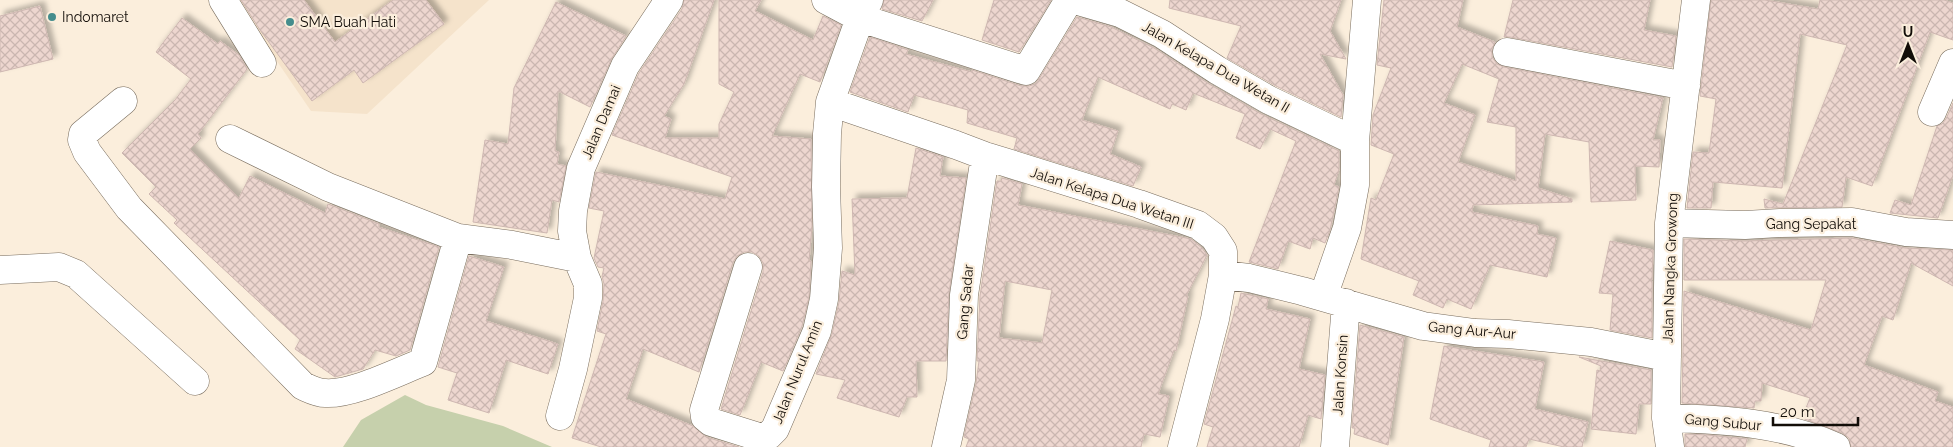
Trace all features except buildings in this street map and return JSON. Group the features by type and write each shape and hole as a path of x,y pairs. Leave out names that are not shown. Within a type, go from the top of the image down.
{"street":[{"path":"223,0 262,63"},
{"name":"Jalan Damai","path":"560,416 573,369 588,298 588,284 577,258 572,231 573,211 581,168 625,66 669,0"},
{"path":"826,0 864,9 1026,71 1068,0"},
{"name":"Jalan Kelapa Dua Wetan II","path":"1075,0 1120,13 1162,34 1217,70 1269,100 1355,141"},
{"path":"1335,300 1355,185 1355,141 1367,0"},
{"name":"Jalan Nangka Growong","path":"1670,447 1666,418 1669,223 1696,0"},
{"name":"Jalan Nurul Amin","path":"748,267 704,410 705,417 711,422 759,437 769,435 775,430 817,331 824,299 828,248 826,134 830,102 864,9"},
{"path":"1508,52 1686,86"},
{"path":"1932,112 1953,63"},
{"path":"123,101 83,134 82,140 87,152 129,208 303,386 317,392 343,392 423,362 458,238"},
{"name":"Jalan Kelapa Dua Wetan III","path":"830,102 956,144 985,156 1139,204 1198,225 1214,236 1223,252 1223,275 1215,319 1182,447"},
{"path":"230,139 328,187 458,238 512,245 577,258"},
{"name":"Gang Sadar","path":"946,447 961,380 964,295 985,156"},
{"name":"Gang Sepakat","path":"1669,223 1745,225 1780,222 1852,222 1906,232 1953,235"},
{"path":"0,270 59,267 76,274 195,381"},
{"name":"Gang Aur-Aur","path":"1223,275 1249,278 1335,300 1423,326 1475,333 1508,334 1591,342 1667,357"},
{"name":"Jalan Konsin","path":"1335,300 1335,447"},
{"name":"Gang Subur","path":"1666,418 1691,418 1769,426 1816,438 1836,447"}],"shaded area":[{"path":"235,0 489,0 367,114 311,111"}],"green space":[{"path":"405,395 426,405 503,426 552,447 343,447 361,420"}],"place":[{"name":"Indomaret","path":"52,17"},
{"name":"SMA Buah Hati","path":"290,22"}]}
